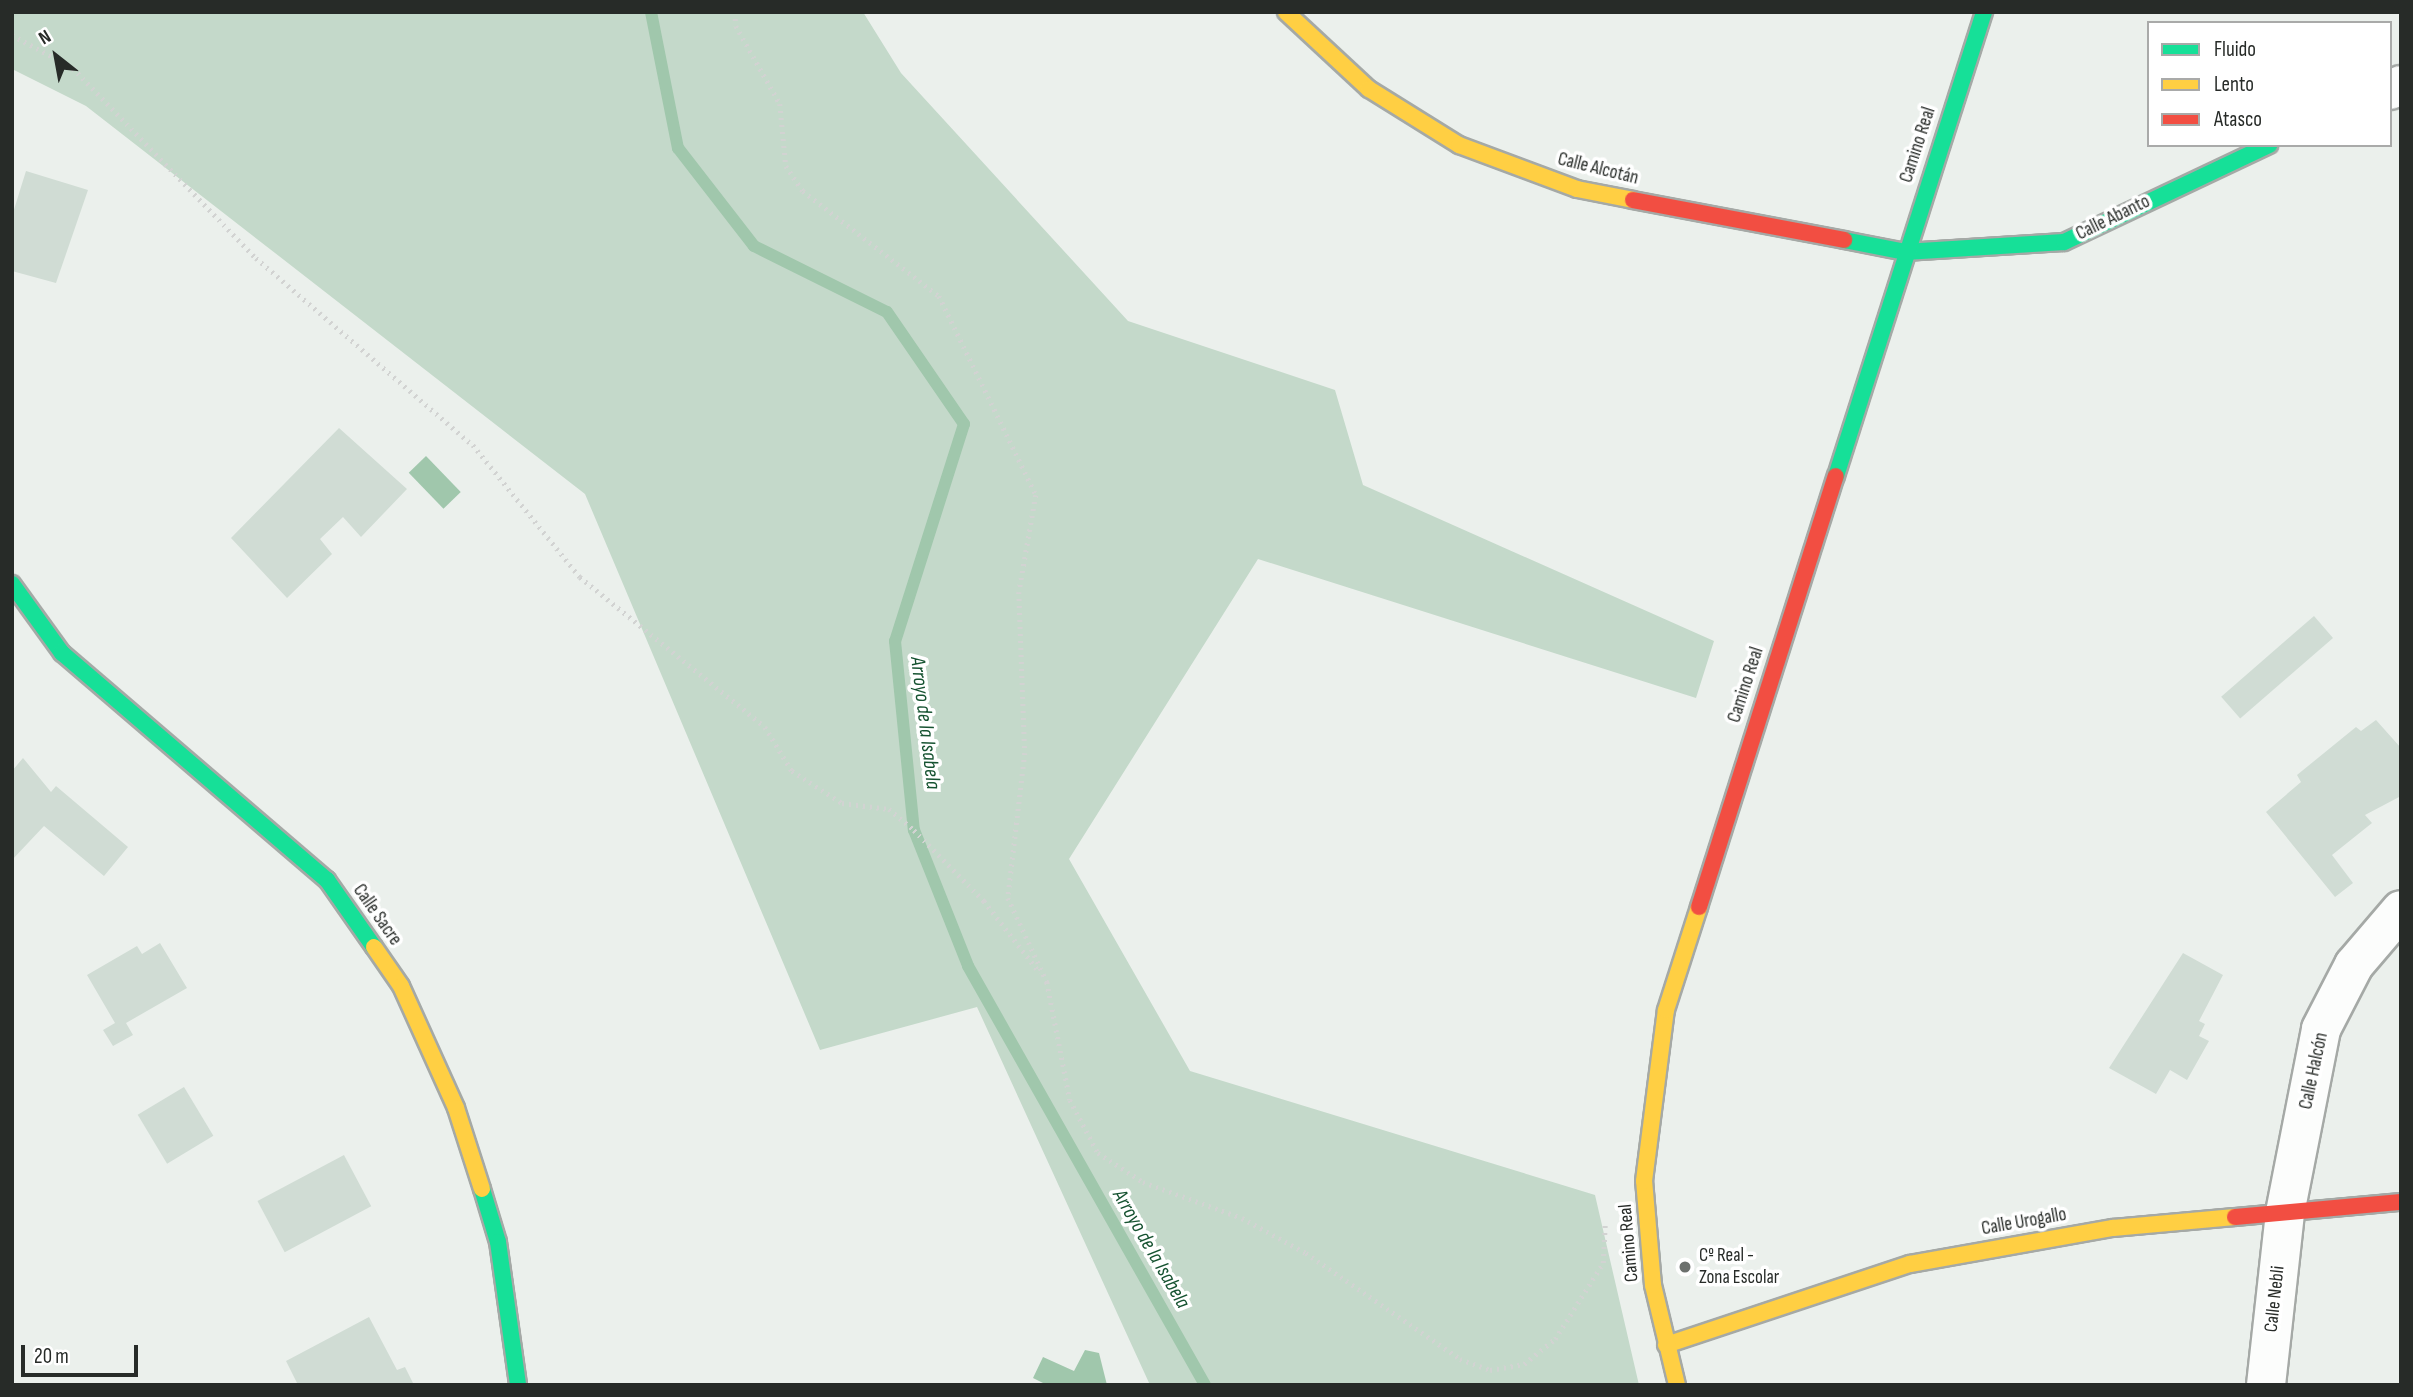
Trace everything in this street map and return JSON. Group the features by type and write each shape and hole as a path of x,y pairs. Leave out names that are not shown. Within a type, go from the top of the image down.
{"street":[{"name":"Calle Alcotán","path":"1286,12 1369,89 1459,145 1577,189 1905,252"},
{"name":"Camino Real","path":"1677,1385 1653,1285 1644,1181 1666,1010 1905,252 1984,12"},
{"name":"Calle Abanto","path":"1905,252 2064,242 2265,147"},
{"name":"Calle Sacre","path":"12,584 62,653 327,880 401,986 456,1108 498,1242 517,1385"},
{"name":"Calle Halcón","path":"2284,1213 2321,1029 2354,965 2401,910"},
{"name":"Calle Urogallo","path":"1666,1345 1910,1264 2113,1228 2401,1202"},
{"name":"Calle Nebli","path":"2266,1385 2284,1213"}],"path":[{"path":"735,12 780,104 786,166 803,191 939,296 1036,495 1019,592 1025,753 1008,898 1047,982 1070,1100 1098,1153 1143,1182 1242,1218 1306,1253 1474,1365 1508,1370 1555,1339 1604,1263 1606,1212"},
{"path":"12,35 73,68 256,258 473,445 580,577 765,727 792,771 842,803 889,809 914,830 984,901 1047,982"}],"shaded area":[{"path":"12,12 863,12 901,73 1128,321 1335,390 1363,485 1714,641 1696,698 1258,559 1069,859 1190,1071 1595,1195 1639,1385 1150,1385 977,1007 820,1050 585,494 86,106 12,69"},
{"path":"426,456 461,492 443,509 409,473"},
{"path":"1085,1350 1099,1353 1107,1385 1047,1385 1033,1378 1043,1357 1074,1371"}],"building":[{"path":"26,171 88,190 56,283 12,271 12,216"},
{"path":"339,428 407,489 361,537 343,517 320,539 332,554 287,598 231,538"},
{"path":"2314,616 2333,638 2240,719 2221,697"},
{"path":"2376,720 2401,748 2401,796 2365,815 2372,823 2332,855 2353,883 2335,897 2266,812 2301,782 2297,775 2356,727 2361,731"},
{"path":"23,758 51,792 56,786 128,847 104,876 44,826 12,860 12,771"},
{"path":"160,943 187,988 126,1023 133,1035 113,1046 103,1030 115,1023 87,975 137,946 142,954"},
{"path":"2183,953 2223,975 2199,1021 2205,1024 2199,1036 2209,1041 2187,1080 2170,1070 2156,1094 2109,1068"},
{"path":"184,1087 213,1136 167,1164 138,1115"},
{"path":"344,1155 371,1206 285,1252 257,1201"},
{"path":"369,1317 397,1370 405,1367 414,1385 298,1385 286,1361"}],"waterway":[{"name":"Arroyo de la Isabela","path":"651,12 678,148 754,246 887,312 964,424 895,641 914,830 968,966 1205,1385"}],"traffic: fast":[{"path":"1836,476 1984,12"},
{"path":"1844,240 1905,252 2064,242 2265,147"},
{"path":"12,584 62,653 327,880 374,947"},
{"path":"482,1189 498,1242 518,1385"}],"traffic: slow":[{"path":"1286,12 1369,89 1459,145 1577,189 1633,200"},
{"path":"1677,1385 1653,1285 1644,1181 1666,1010 1699,907"},
{"path":"374,947 401,986 456,1108 482,1189"},
{"path":"1666,1345 1910,1264 2113,1228 2235,1217"}],"traffic: jam":[{"path":"1633,200 1844,240"},
{"path":"1699,907 1836,476"},
{"path":"2235,1217 2401,1202"}],"place":[{"name":"Cº Real - Zona Escolar","path":"1685,1267"}]}
